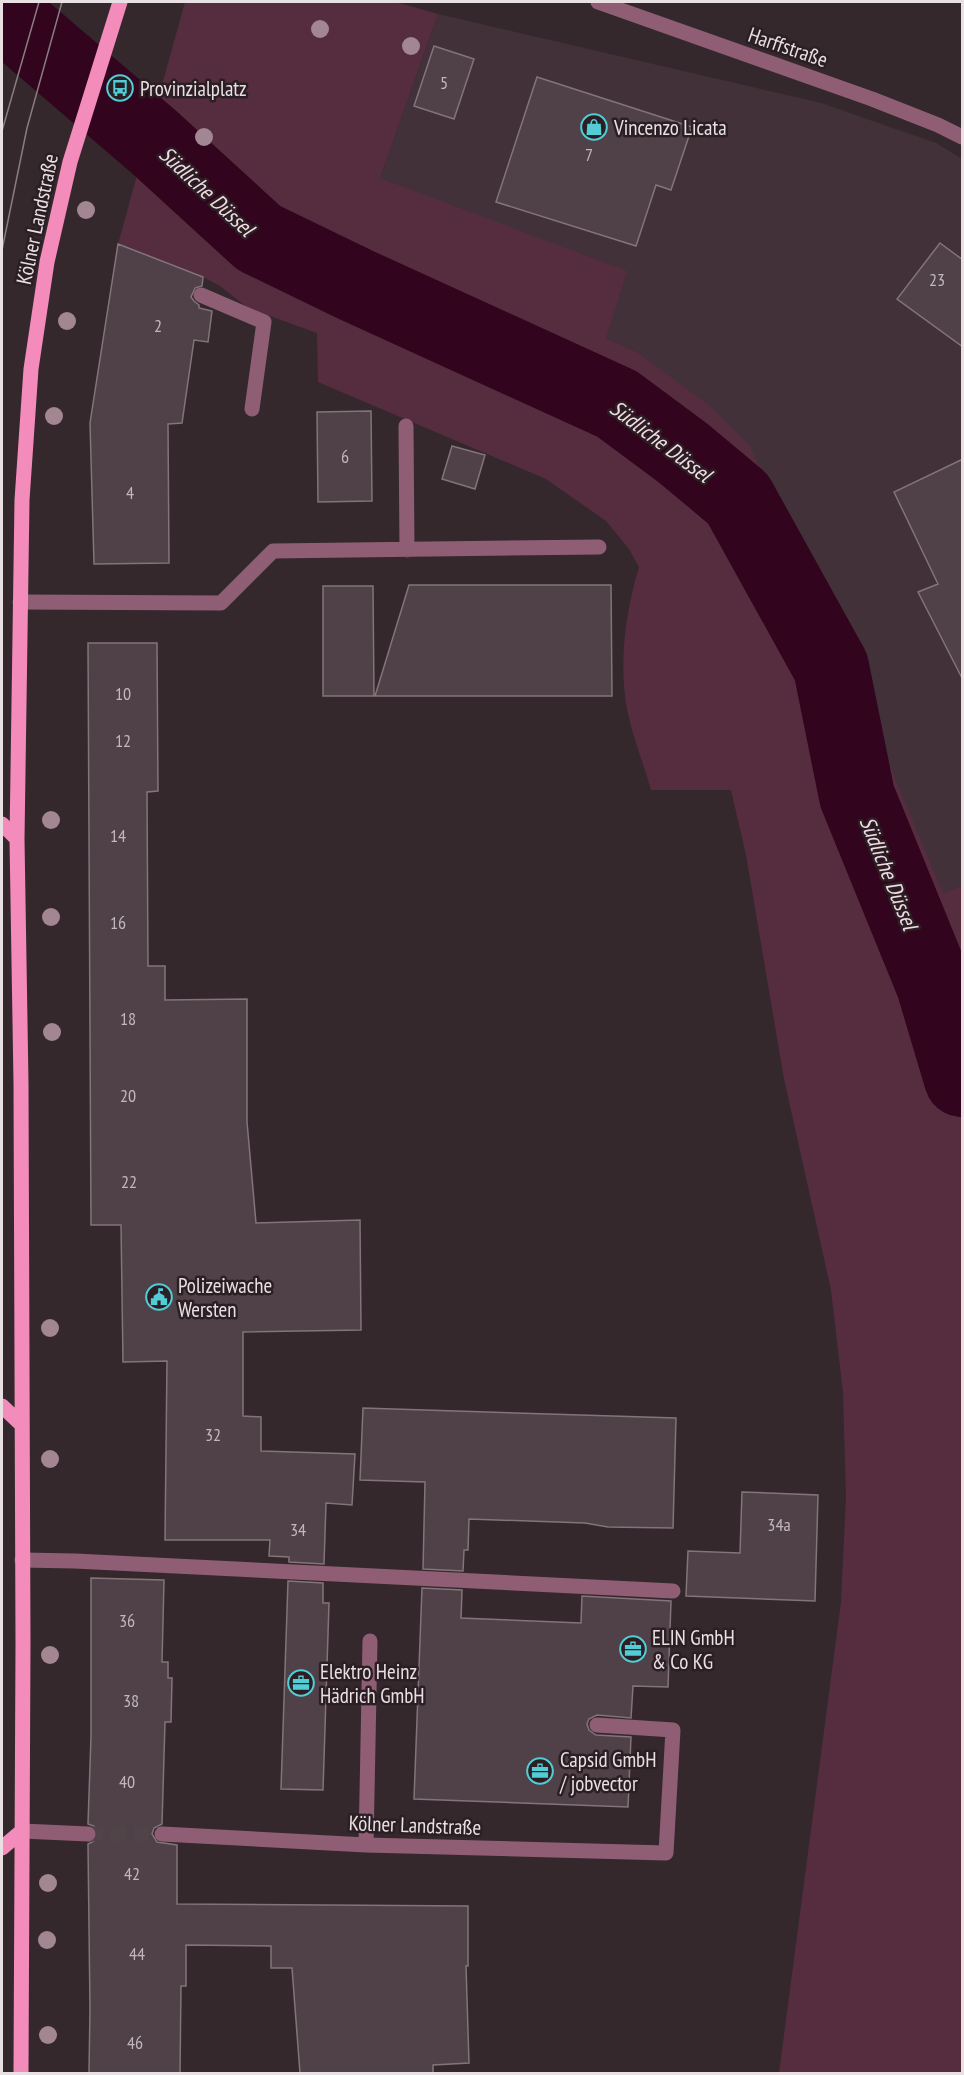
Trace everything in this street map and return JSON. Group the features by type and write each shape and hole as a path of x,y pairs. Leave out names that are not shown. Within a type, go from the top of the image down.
{"main road":[{"name":"Kölner Landstraße","path":"21,2073 21,1083 17,839 21,500 31,369 46,262 79,132 119,4"},
{"path":"2,824 17,839"},
{"path":"2,1406 21,1424"},
{"path":"2,1848 22,1831"}],"street":[{"name":"Harffstraße","path":"598,2 872,99 963,137"},
{"path":"201,295 264,322 252,409"},
{"path":"406,426 407,550"},
{"path":"20,602 221,603 273,551 599,547"},
{"path":"22,1560 674,1591"},
{"path":"366,1845 370,1641"},
{"name":"Kölner Landstraße","path":"162,1834 366,1845 666,1853 673,1730 597,1725"},
{"path":"22,1831 88,1834"}],"shaded area":[{"path":"185,2 396,2 438,14 380,178 627,271 606,338 635,351 709,405 749,445 796,541 943,893 962,886 962,2073 779,2073 841,1602 846,1497 843,1392 831,1290 784,1079 746,855 731,790 651,790 628,714 623,659 630,603 639,567 629,549 606,521 546,479 318,382 317,333 248,308 220,286 203,277 118,244"},
{"path":"438,14 821,103 936,143 962,159 962,886 943,894 869,718 635,351 606,338 380,178"}],"building":[{"path":"434,46 474,59 454,119 414,106"},
{"path":"537,77 692,127 671,190 656,185 636,246 496,202"},
{"path":"940,243 963,260 963,347 897,299"},
{"path":"118,244 203,277 202,286 195,288 191,297 199,308 212,311 208,342 194,340 182,423 168,424 169,563 94,564 90,423"},
{"path":"371,411 372,501 318,502 317,412"},
{"path":"452,446 485,455 475,489 442,479"},
{"path":"963,459 963,680 918,592 938,584 894,492"},
{"path":"409,585 611,585 612,696 375,696"},
{"path":"323,586 373,586 374,696 323,696"},
{"path":"88,643 157,643 158,791 147,792 148,966 165,966 165,1000 247,999 247,1122 256,1223 360,1220 361,1330 243,1332 243,1416 261,1417 261,1451 355,1454 352,1505 326,1503 324,1564 289,1562 289,1557 269,1556 270,1540 165,1540 167,1361 123,1362 121,1225 91,1225"},
{"path":"363,1408 676,1418 673,1528 608,1527 585,1523 469,1519 468,1550 464,1550 463,1571 423,1569 425,1482 360,1480"},
{"path":"742,1492 818,1495 815,1601 686,1596 688,1551 740,1553"},
{"path":"91,1578 164,1580 162,1662 168,1662 168,1678 172,1678 171,1722 165,1722 162,1824 154,1828 152,1834 157,1842 177,1845 177,1904 468,1906 468,1966 466,1966 469,2063 433,2065 433,2073 300,2073 292,1968 271,1968 271,1946 186,1945 186,1986 181,1986 180,2073 89,2073 88,1844 96,1840 98,1834 94,1826 88,1824 91,1737"},
{"path":"288,1581 323,1583 323,1603 329,1603 323,1790 281,1789"},
{"path":"422,1588 462,1590 461,1618 581,1623 582,1596 671,1601 668,1687 633,1686 631,1718 597,1715 589,1719 587,1724 589,1730 596,1735 631,1737 628,1807 414,1799"}],"waterway":[{"name":"Südliche Düssel","path":"2,12 154,142 259,238 356,285 617,404 683,453 738,499 831,667 857,796 934,985 962,1079"}],"tunnel":[{"path":"88,1834 162,1834"}],"tram line":[{"path":"2,131 39,2"},
{"path":"2,250 27,128 62,2"}],"place":[{"name":"Provinzialplatz","path":"120,88"},
{"name":"Vincenzo Licata","path":"594,127"},
{"name":"Polizeiwache Wersten","path":"159,1297"},
{"name":"ELIN GmbH & Co KG","path":"633,1649"},
{"name":"Elektro Heinz Hädrich GmbH","path":"301,1683"},
{"name":"Capsid GmbH / jobvector","path":"540,1771"}]}
